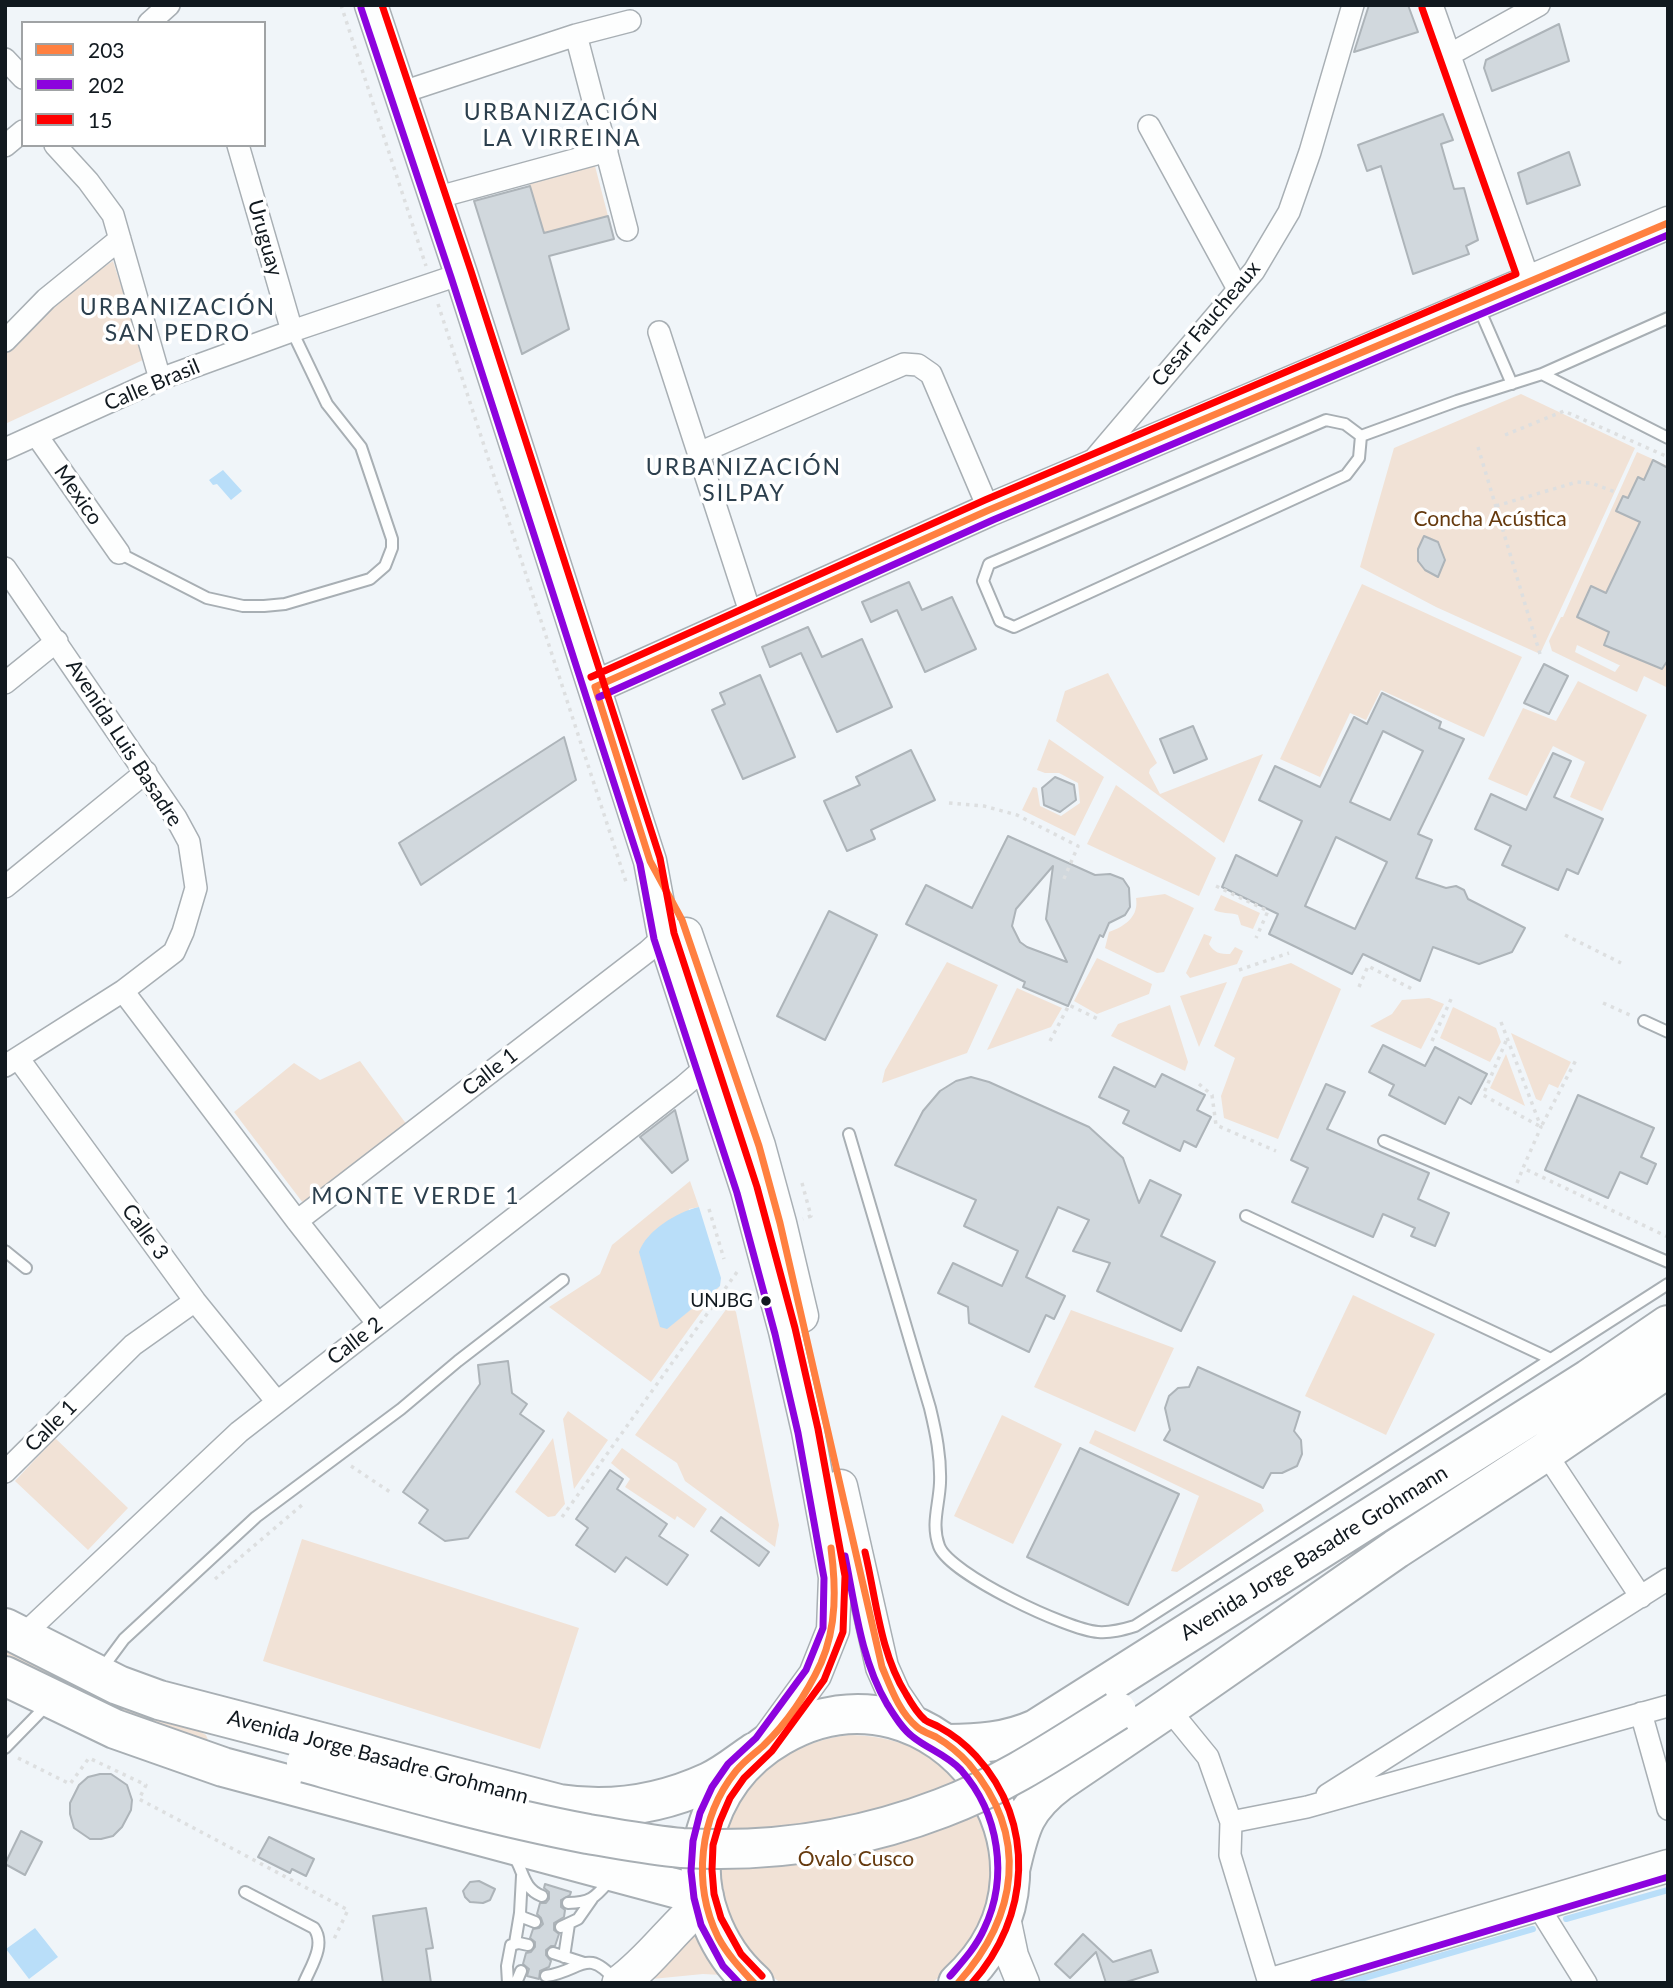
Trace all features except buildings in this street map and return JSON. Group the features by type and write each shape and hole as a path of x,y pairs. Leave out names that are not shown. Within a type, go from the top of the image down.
{"highway":[{"name":"Avenida Jorge Basadre Grohmann","path":"932,1736 997,1741 1016,1738 1036,1729 1226,1607 1364,1523 1589,1379 1668,1325"},
{"name":"Avenida Jorge Basadre Grohmann","path":"1010,1870 1022,1825 1029,1809 1043,1794 1396,1549 1545,1452 1668,1367"},
{"path":"1117,1711 1364,1523"},
{"path":"150,1741 306,1763 544,1826 643,1843 681,1847 757,1848 833,1839 870,1831 943,1808 1013,1774 1396,1549"},
{"name":"Avenida Jorge Basadre Grohmann","path":"13,1632 118,1685 159,1700 527,1797 576,1806 608,1808 649,1804 711,1782 760,1749"},
{"path":"5,1676 116,1729 223,1767 497,1840 704,1899"},
{"path":"159,1700 306,1763"},
{"path":"754,1983 732,1960 720,1941 704,1899 702,1857 710,1817 721,1793 736,1771 760,1749 792,1728 843,1715 893,1719 932,1736 975,1771 999,1813 1008,1841 1010,1870 1003,1913 995,1935 983,1955 958,1983"}],"main road":[{"path":"371,5 435,198 446,278 595,687 673,928 759,1146 780,1223 882,1667 894,1695 932,1736"},
{"path":"595,687 989,510 1668,223"},
{"path":"673,928 707,1066 747,1190 785,1331 808,1431 835,1577 833,1630 815,1675 760,1749"},
{"path":"1275,1983 1668,1866"},
{"path":"619,1983 638,1970 656,1947 704,1899"},
{"path":"1003,1913 1013,1956 1023,1983"}],"street":[{"path":"151,21 169,5"},
{"name":"Cesar Faucheaux","path":"1086,469 1254,271 1289,212 1311,152 1353,5"},
{"path":"1432,5 1529,280"},
{"path":"1449,55 1539,5"},
{"path":"400,93 576,35 630,21"},
{"path":"576,35 627,230"},
{"path":"5,59 21,77"},
{"path":"1149,126 1238,289"},
{"path":"5,146 21,133"},
{"path":"57,147 88,181 113,215 160,379"},
{"name":"Uruguay","path":"239,147 292,331"},
{"path":"435,198 607,151"},
{"path":"5,341 46,299 120,239"},
{"name":"Calle Brasil","path":"5,449 160,379 446,278"},
{"path":"659,332 751,615"},
{"path":"699,453 904,364 919,365 931,374 989,510"},
{"name":"Mexico","path":"37,436 119,553"},
{"name":"Avenida Luis Basadre","path":"5,568 146,772 189,842 196,888 174,952 123,991 12,1062"},
{"path":"5,683 57,641"},
{"path":"5,887 146,772"},
{"name":"Calle 1","path":"297,1221 673,928"},
{"path":"123,991 297,1221 379,1324"},
{"name":"Calle 3","path":"12,1062 195,1301 277,1402"},
{"name":"Calle 2","path":"13,1632 239,1432 707,1066"},
{"name":"Calle 1","path":"5,1472 134,1345 195,1301"},
{"path":"1545,1452 1641,1597"},
{"path":"1307,1807 1668,1579"},
{"path":"1231,1822 1307,1807 1668,1706"},
{"path":"1168,1709 1208,1757 1231,1822 1230,1855 1269,1983"},
{"path":"1641,1713 1668,1809"},
{"path":"1538,1906 1586,1983"}],"lane":[{"path":"1476,302 1512,384"},
{"path":"1361,436 1542,374 1668,318"},
{"path":"119,553 206,598 243,606 285,604 370,579 385,566 392,548 392,539 361,447 327,404 292,331"},
{"path":"1542,374 1668,438"},
{"path":"1326,420 1345,424 1361,436 1359,458 1346,475 1014,628 1000,621 983,581 989,564 1326,420"},
{"path":"1644,1021 1668,1032"},
{"path":"849,1135 930,1408 937,1440 940,1485 934,1531 940,1550 958,1569 981,1583 1053,1618 1095,1632 1117,1632 1135,1626 1668,1284"},
{"path":"1384,1141 1668,1262"},
{"path":"1246,1216 1551,1359"},
{"path":"5,1251 26,1268"},
{"path":"97,1675 124,1639 256,1517 401,1409 458,1361 564,1280"},
{"path":"5,1748 52,1700"},
{"path":"497,1840 515,1858 529,1888 542,1896"},
{"path":"508,1983 506,1966 511,1945 515,1943 522,1876"},
{"path":"619,1983 604,1966 559,1955 565,1926 578,1919 611,1879 638,1879"},
{"path":"246,1892 314,1928 320,1945 304,1983"},
{"path":"568,1903 592,1899"},
{"path":"520,1913 522,1917 535,1922"},
{"path":"515,1943 528,1945"},
{"path":"547,1976 587,1963"},
{"path":"516,1983 521,1971"}],"path":[{"path":"341,5 446,278 627,887"},
{"path":"1505,435 1564,411 1668,457"},
{"path":"1478,447 1540,654"},
{"path":"1496,506 1577,482 1591,483 1615,492"},
{"path":"949,803 992,808 1017,815 1078,846 1063,881"},
{"path":"1216,886 1268,911 1256,938"},
{"path":"1565,935 1621,963"},
{"path":"1239,971 1289,953"},
{"path":"1359,986 1368,966 1412,989"},
{"path":"1432,1041 1452,997"},
{"path":"1603,1003 1644,1021"},
{"path":"1051,1041 1069,1005 1100,1020"},
{"path":"1502,1022 1541,1127"},
{"path":"1507,1039 1483,1095 1541,1127"},
{"path":"1577,1058 1523,1168 1668,1237"},
{"path":"1199,1084 1212,1095 1216,1125 1276,1151"},
{"path":"802,1183 811,1216"},
{"path":"709,1209 724,1259"},
{"path":"562,1517 737,1272"},
{"path":"349,1465 390,1492"},
{"path":"205,1587 308,1500"},
{"path":"21,1749 18,1758 70,1784 89,1758 146,1785 139,1798 348,1910 331,1946"}],"green space":[{"path":"595,166 608,216 544,233 529,183"},
{"path":"113,261 145,359 5,424 5,353 56,303"},
{"name":"Concha Acústica","path":"1521,394 1635,448 1540,654 1436,607 1360,567 1394,448"},
{"path":"1637,452 1668,466 1668,688 1644,676 1637,692 1552,651 1549,641 1563,617","holes":["1577,645 1620,665 1615,672 1575,652"]},
{"path":"1362,584 1522,657 1484,737 1381,690 1366,720 1350,713 1320,777 1280,759"},
{"path":"1108,673 1157,763 1149,773 1160,794 1263,754 1224,843 1056,721 1065,691"},
{"path":"1578,681 1647,715 1602,811 1570,797 1585,762 1553,746 1527,796 1488,779 1523,708 1556,721"},
{"path":"1049,739 1104,777 1075,836 1022,810 1033,787 1037,788 1040,806 1061,816 1080,803 1078,783 1059,773 1037,770"},
{"path":"1116,785 1216,858 1199,896 1087,844"},
{"path":"1165,894 1194,908 1164,972 1157,973 1105,948 1109,932 1130,920 1135,910 1136,898"},
{"path":"1221,895 1260,913 1253,929 1241,925 1238,915 1214,910"},
{"path":"1204,934 1212,937 1209,944 1218,952 1230,954 1235,947 1243,951 1237,964 1190,978 1186,973"},
{"path":"1097,958 1152,984 1149,994 1097,1014 1074,1001"},
{"path":"947,962 998,985 967,1053 882,1083 885,1070"},
{"path":"1291,963 1341,989 1278,1139 1224,1118 1221,1096 1235,1058 1214,1046 1243,977"},
{"path":"1227,982 1199,1047 1180,996"},
{"path":"1017,988 1062,1008 1051,1027 987,1050"},
{"path":"1429,998 1444,1004 1421,1049 1370,1026 1392,1014 1402,1000"},
{"path":"1170,1005 1188,1062 1185,1071 1111,1036 1118,1024"},
{"path":"1453,1007 1496,1028 1501,1042 1490,1062 1440,1038"},
{"path":"1511,1033 1571,1062 1558,1088 1549,1084 1541,1101 1536,1099"},
{"path":"1506,1054 1525,1106 1490,1088"},
{"path":"360,1061 407,1125 303,1203 234,1112 294,1063 320,1080"},
{"path":"690,1181 699,1207 689,1209 667,1328 720,1286 651,1382 549,1307 600,1274 612,1245"},
{"path":"1353,1295 1435,1334 1386,1435 1305,1396"},
{"path":"730,1304 736,1312 779,1525 775,1547 685,1481 677,1463 635,1435"},
{"path":"1071,1310 1174,1348 1135,1432 1034,1387"},
{"path":"568,1411 608,1440 574,1489 563,1419"},
{"path":"1002,1415 1062,1444 1013,1544 954,1516"},
{"path":"1095,1430 1261,1504 1264,1511 1177,1572 1171,1571 1199,1496 1089,1443"},
{"path":"55,1438 128,1508 88,1550 15,1481"},
{"path":"553,1438 565,1504 555,1516 548,1517 515,1492"},
{"path":"622,1448 707,1509 694,1528 677,1516 675,1520 625,1487 630,1479 611,1463"},
{"path":"302,1539 579,1628 540,1749 263,1661"},
{"path":"5,1642 136,1706 199,1731 206,1735 208,1740 156,1729 5,1658"},
{"name":"Óvalo Cusco","path":"848,1735 882,1738 899,1743 932,1757 946,1767 968,1793 987,1840 991,1886 986,1908 965,1948 950,1967 932,1983 781,1983 747,1949 727,1912 719,1873 724,1835 739,1799 766,1770 802,1747"},
{"path":"694,1920 722,1975 652,1979"}],"water":[{"path":"223,470 242,491 231,500 217,484 213,485 209,480"},
{"path":"699,1207 721,1278 720,1286 667,1329 660,1327 639,1252 649,1236 664,1223"},
{"path":"35,1928 58,1957 29,1979 6,1949"}],"waterway":[{"path":"1566,1919 1668,1890"},
{"path":"1347,1983 1533,1929"}],"transit line":[{"name":"15","path":"382,5 471,271 660,858 674,933 757,1187 795,1328 818,1429 845,1576 843,1632 824,1680 772,1751 744,1778 730,1798 713,1845 714,1894 721,1918 741,1954 762,1976"},
{"name":"202","path":"361,8 451,277 640,864 654,939 737,1193 798,1433 824,1578 823,1628 806,1670 756,1738 728,1764 712,1787 700,1813 693,1841 691,1871 701,1925 723,1966 739,1983"},
{"name":"15","path":"591,677 985,500 1516,274 1422,8"},
{"name":"203","path":"595,687 989,510 1668,223"},
{"name":"202","path":"599,697 993,520 1668,235"},
{"name":"203","path":"595,687 650,861 682,920 759,1146 780,1223 882,1667 905,1714 917,1727 945,1743 969,1764 989,1791 1001,1819 1008,1847 1009,1875 1004,1903 994,1931 958,1983"},
{"name":"203","path":"754,1983 725,1949 710,1917 705,1895 703,1851 714,1809 724,1789 739,1767 763,1746 788,1718 821,1663 833,1621 834,1577 831,1548"},
{"name":"15","path":"865,1552 880,1625 897,1678 922,1717 968,1748 996,1782 1009,1811 1017,1840 1019,1870 1015,1900 1006,1930 972,1983"},
{"name":"202","path":"845,1556 865,1651 887,1704 909,1734 961,1770 974,1787 992,1825 998,1867 992,1909 977,1942 950,1976"},
{"name":"202","path":"1313,1983 1668,1877"}],"place":[{"name":"UNJBG","path":"766,1301"}],"district":[{"name":"URBANIZACIÓN LA VIRREINA","path":"562,126"},
{"name":"URBANIZACIÓN SAN PEDRO","path":"178,321"},
{"name":"URBANIZACIÓN SILPAY","path":"744,481"},
{"name":"MONTE VERDE 1","path":"416,1197"}]}
